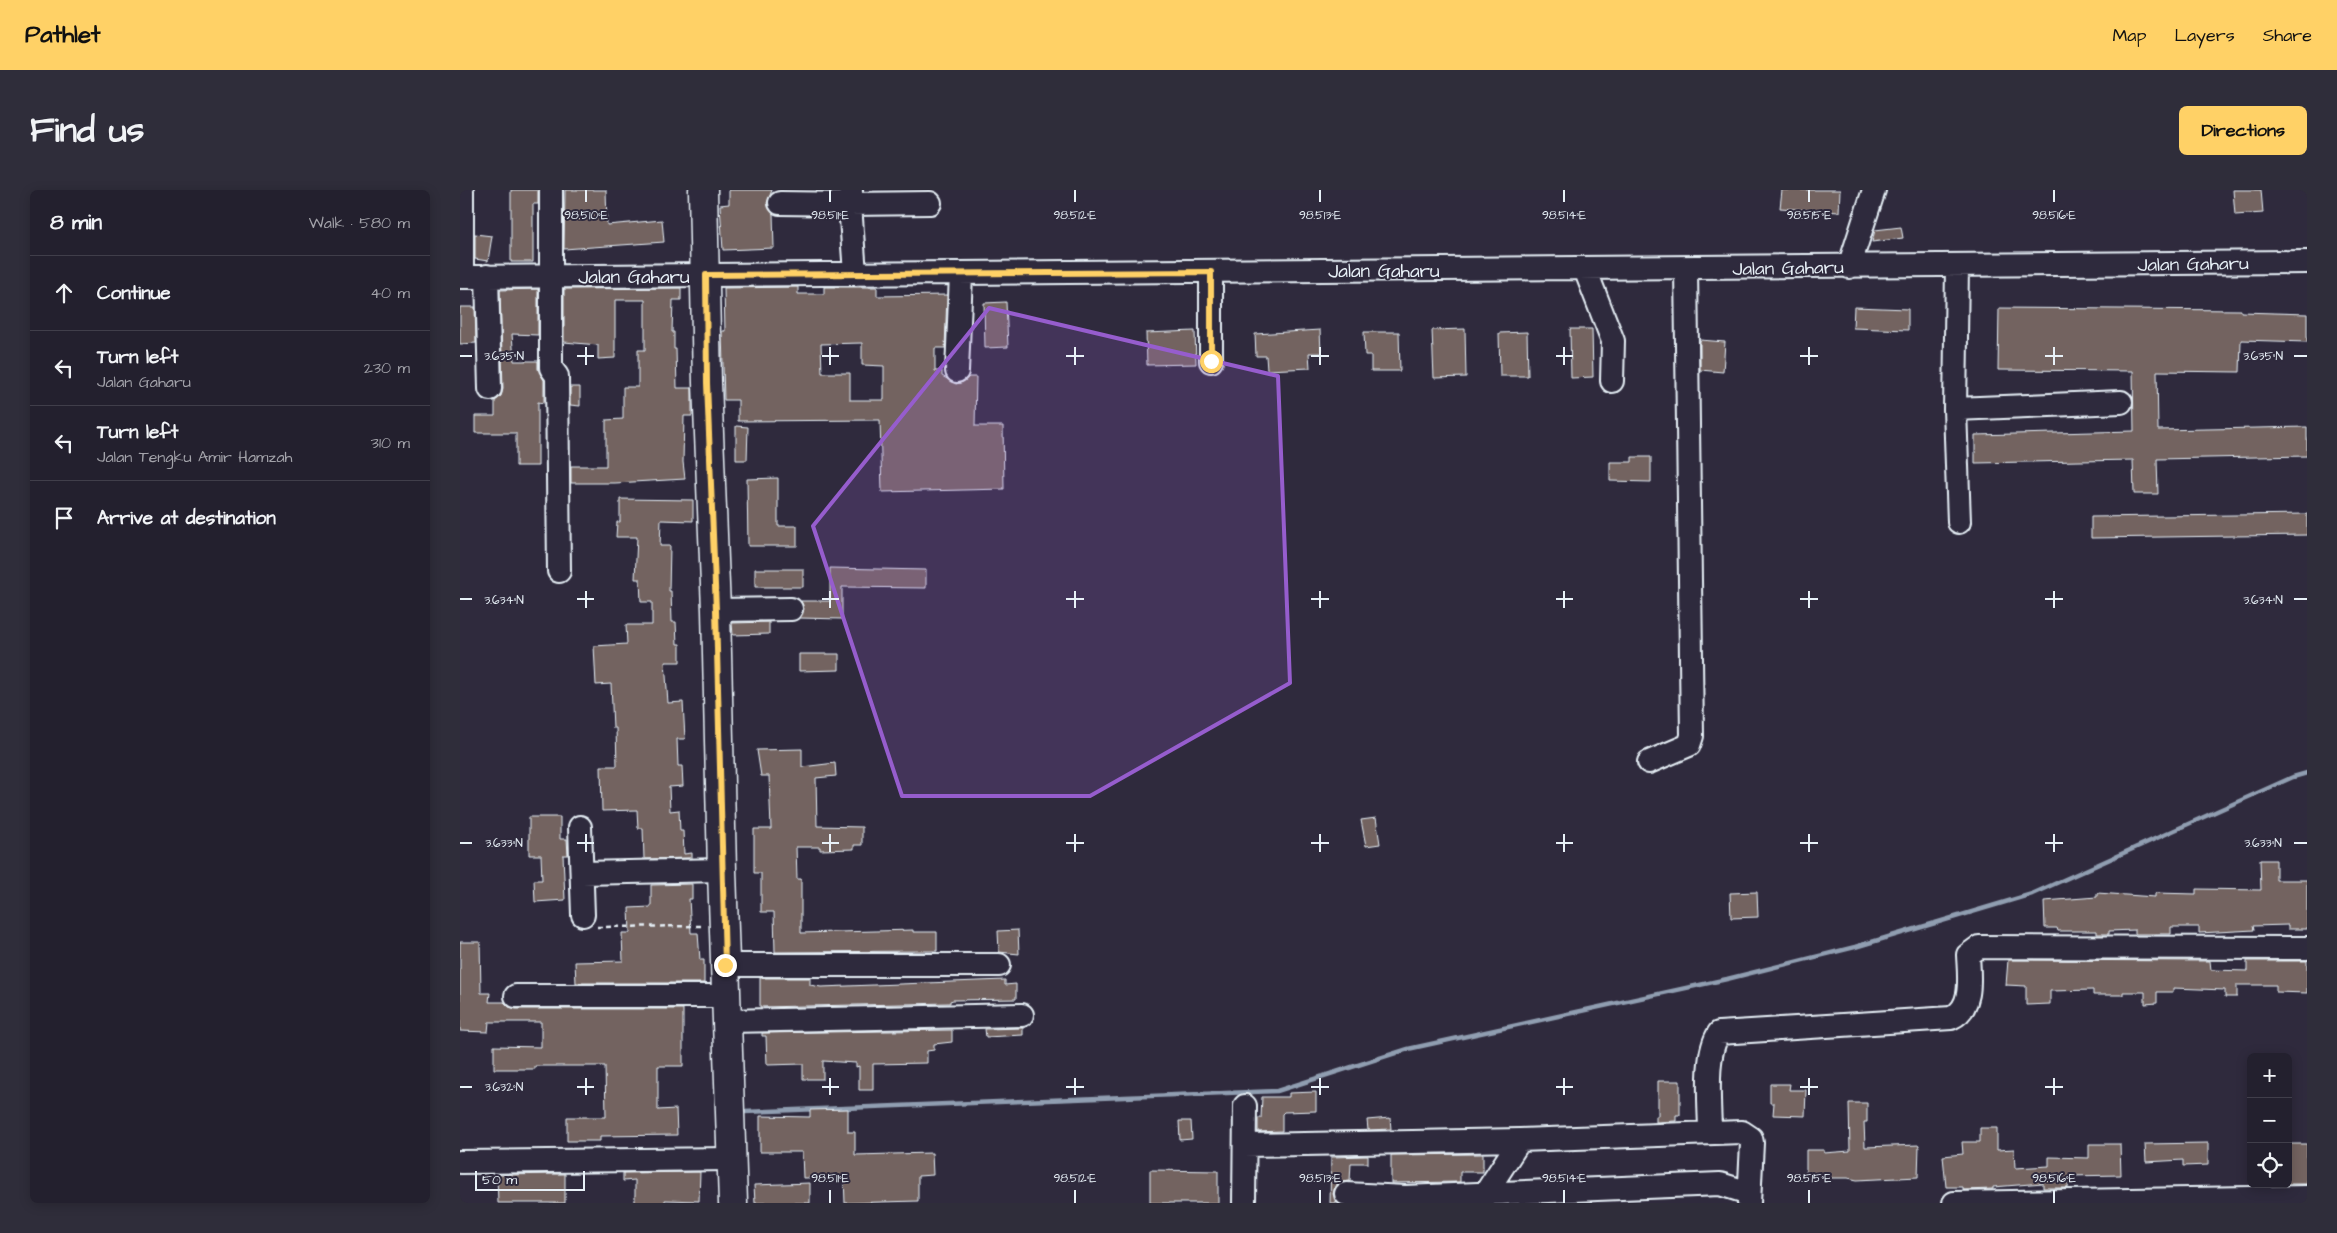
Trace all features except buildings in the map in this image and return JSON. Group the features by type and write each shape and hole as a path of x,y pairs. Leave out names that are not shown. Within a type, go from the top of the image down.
{"main road":[{"path":"704,190 707,383 716,610 732,1203"}],"street":[{"path":"461,276 462,190"},
{"path":"551,190 551,368 557,376 558,571"},
{"path":"1848,267 1873,191"},
{"path":"780,203 850,197 930,203"},
{"path":"850,197 855,274"},
{"name":"Jalan Gaharu","path":"461,276 961,274 2307,262"},
{"path":"1957,266 1955,410 1959,522"},
{"path":"1649,762 1688,745 1692,736 1686,268"},
{"path":"1585,269 1613,341 1612,381"},
{"path":"1211,272 1211,361"},
{"path":"957,371 961,274"},
{"path":"487,276 490,389"},
{"path":"1955,410 2121,402"},
{"path":"716,610 792,609"},
{"path":"580,827 583,915"},
{"path":"582,873 722,870"},
{"path":"1710,1133 1710,1069 1714,1041 1719,1034 1951,1018 1963,1009 1967,997 1968,955 1979,947 2307,948"},
{"path":"725,965 999,964"},
{"path":"516,996 726,1009 1022,1015"},
{"path":"1244,1203 1245,1106"},
{"path":"1245,1145 1520,1140 1742,1132 1751,1138 1752,1161 1749,1198 1720,1184 1481,1198 1405,1200 1346,1194"},
{"path":"1481,1198 1520,1140"},
{"path":"460,1162 731,1159"},
{"path":"1954,1203 2307,1197"}],"path":[{"path":"583,915 586,926 595,927 724,926"}],"highlighted area":[{"path":"989,308 1278,376 1290,683 1090,796 902,796 813,526"}],"waterway":[{"path":"744,1112 1277,1091 1408,1049 1727,979 1855,947 2032,894 2293,777 2307,773"}],"route":[{"path":"725,965 716,610 707,383 706,275 1211,272 1211,361"}]}
